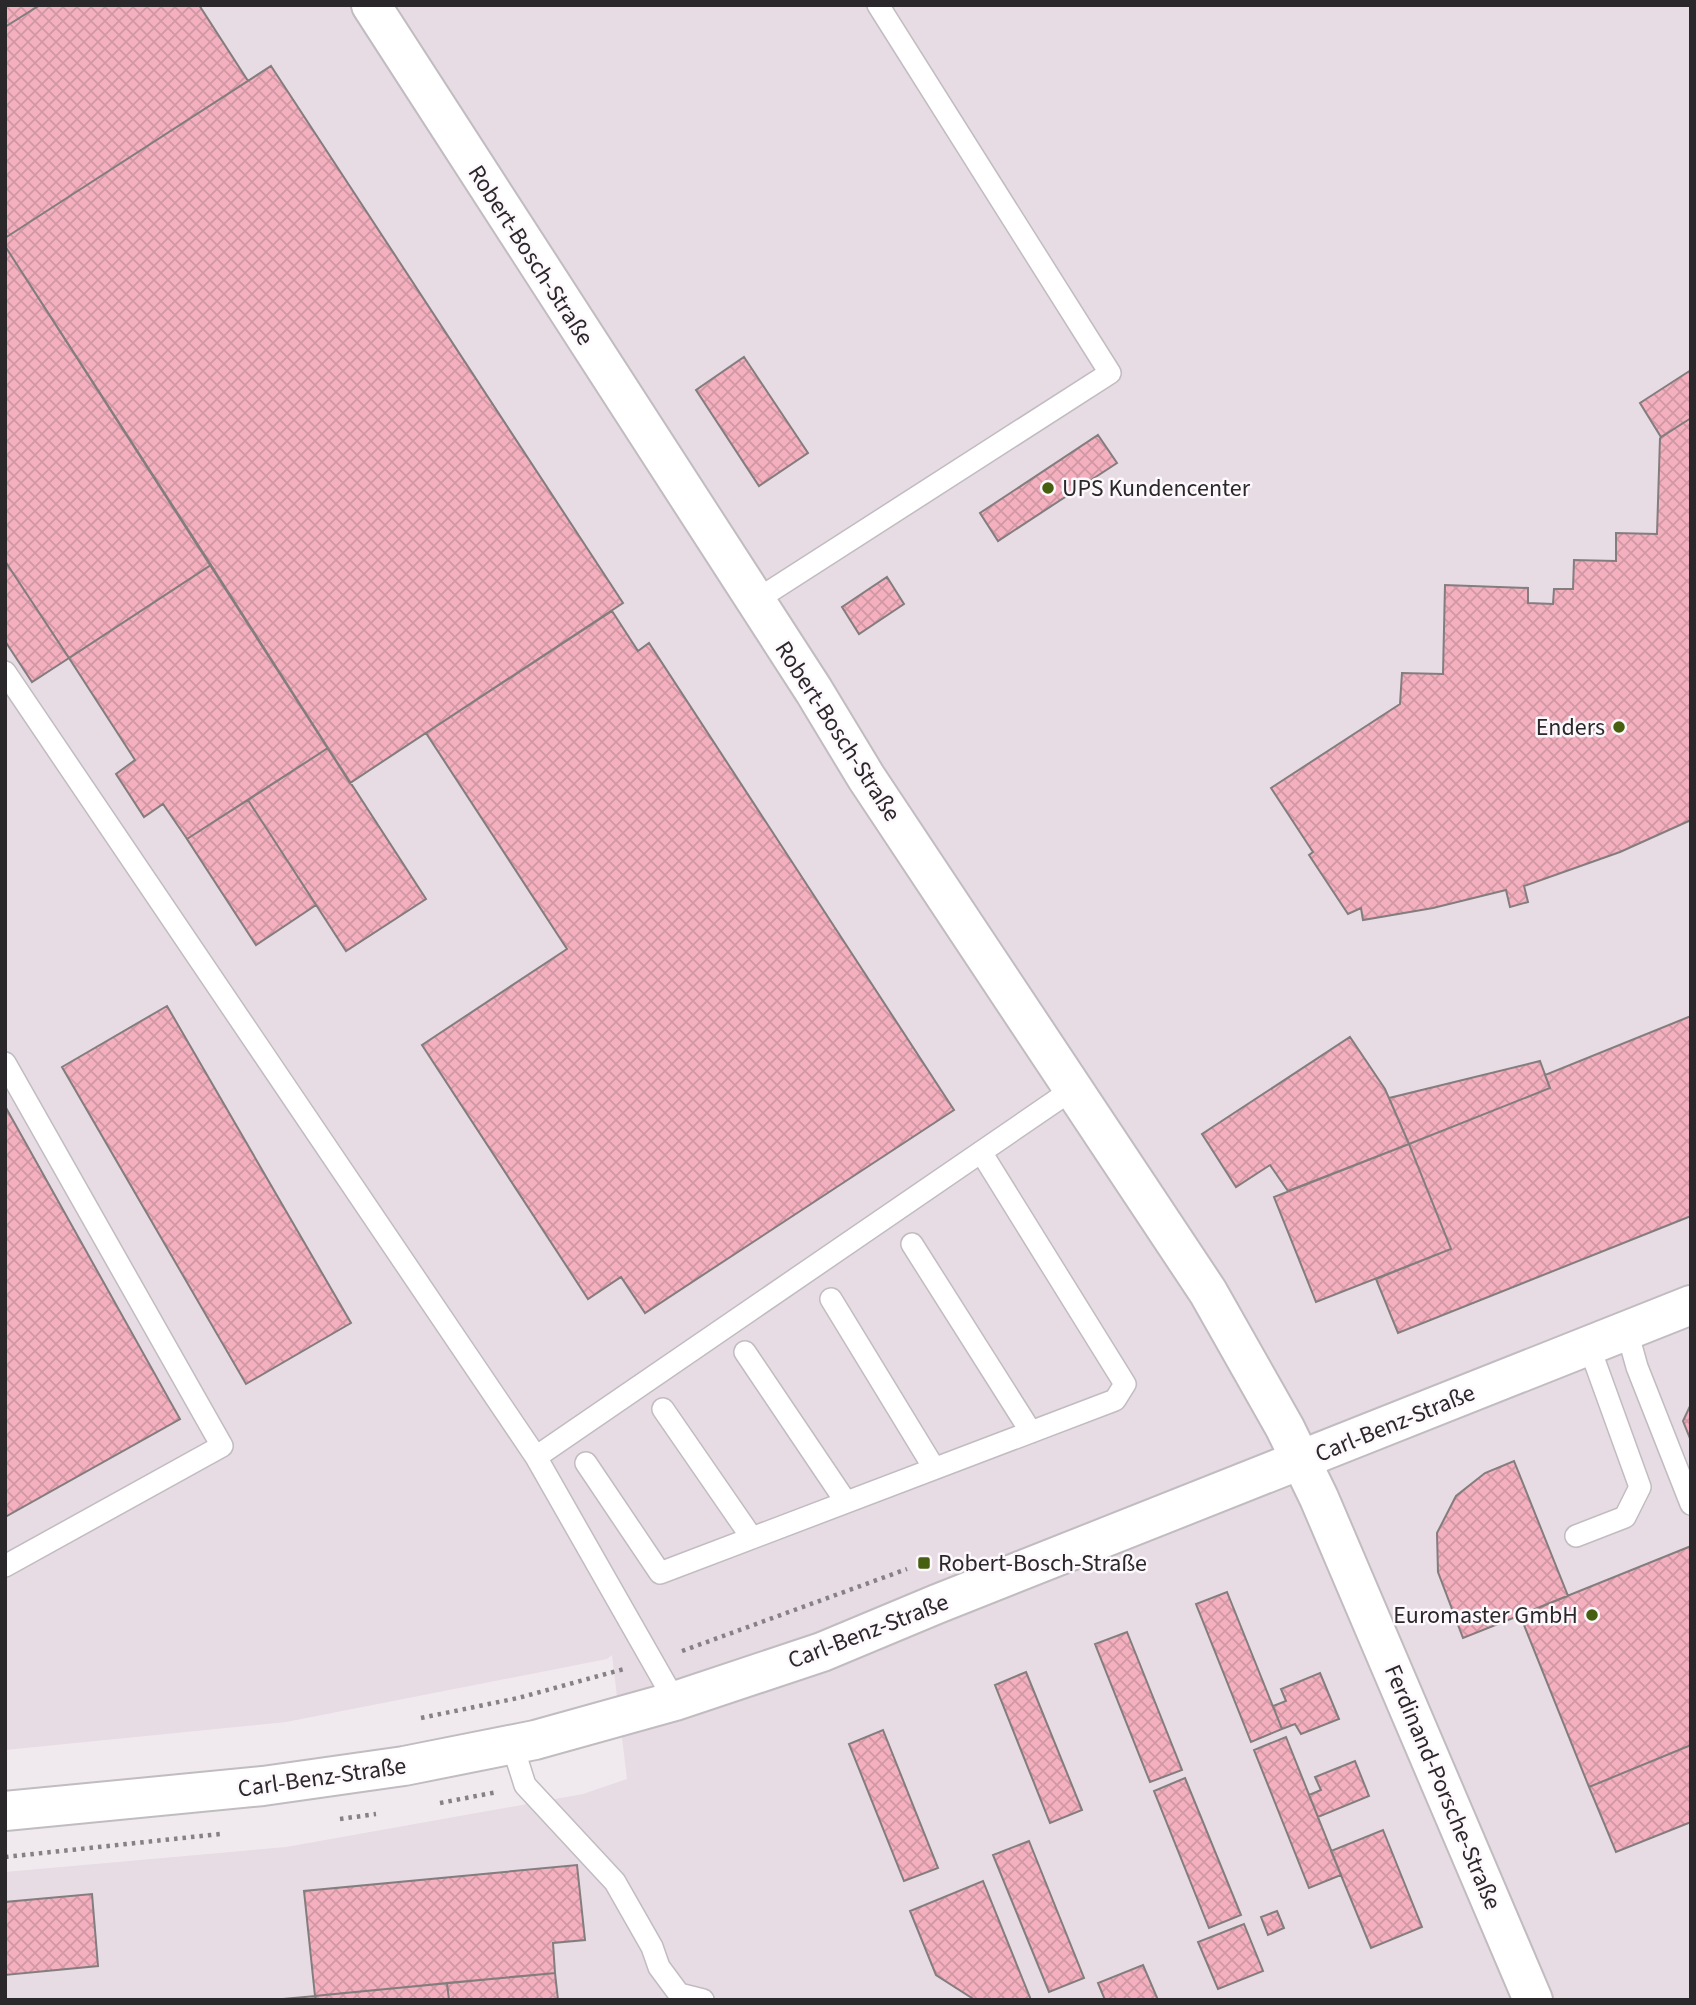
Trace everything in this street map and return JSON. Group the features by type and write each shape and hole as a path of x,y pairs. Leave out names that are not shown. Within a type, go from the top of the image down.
{"street":[{"name":"Robert-Bosch-Straße","path":"371,5 866,777 1208,1292 1301,1460"},
{"name":"Carl-Benz-Straße","path":"5,1811 263,1786 404,1766 512,1744 675,1701 822,1652 1691,1305"},
{"name":"Ferdinand-Porsche-Straße","path":"1301,1460 1385,1650 1533,2000"}],"lane":[{"path":"755,601 1110,373 878,5"},
{"path":"5,672 536,1457 675,1701"},
{"path":"5,1063 222,1446 5,1566"},
{"path":"536,1457 1073,1089"},
{"path":"586,1463 660,1573 1115,1401 1125,1384 981,1152"},
{"path":"912,1244 1031,1432"},
{"path":"831,1299 934,1468"},
{"path":"1627,1331 1637,1367 1691,1504"},
{"path":"1576,1536 1625,1517 1640,1488 1590,1346"},
{"path":"746,1352 846,1502"},
{"path":"663,1409 752,1538"},
{"path":"512,1744 525,1785 615,1882 652,1947 659,1967 680,1994 703,2000"}],"path":[{"path":"416,1720 518,1698 653,1661 911,1568"}],"shaded area":[{"path":"5,5 1691,5 1691,2000 5,2000 5,1872 286,1847 583,1794 627,1779 612,1655 607,1659 286,1722 5,1750"}],"building":[{"path":"5,5 40,5 5,27"},
{"path":"40,5 199,5 248,81 5,238 5,27"},
{"path":"271,66 623,603 350,783 5,246 5,238"},
{"path":"5,246 211,565 69,658 5,561"},
{"path":"744,357 808,453 759,486 696,390"},
{"path":"1691,370 1691,418 1661,437 1640,403"},
{"path":"1691,418 1691,820 1620,852 1524,886 1528,902 1510,907 1506,890 1433,908 1363,920 1361,908 1348,914 1309,855 1313,852 1271,788 1400,704 1402,673 1443,674 1445,585 1528,588 1528,603 1553,604 1554,589 1573,589 1574,560 1616,561 1616,533 1657,534 1660,438"},
{"name":"UPS Kundencenter","path":"1098,435 1117,463 998,541 980,513"},
{"path":"5,561 69,658 32,682 5,641"},
{"path":"211,565 328,748 187,839 163,804 144,817 116,774 135,760 69,658"},
{"path":"887,577 904,604 859,634 842,607"},
{"path":"612,611 638,651 649,643 954,1110 645,1313 621,1277 588,1299 422,1045 567,949 426,733"},
{"path":"328,748 426,899 346,951 248,800"},
{"path":"248,800 316,905 256,945 187,839"},
{"path":"167,1006 351,1323 246,1384 62,1067"},
{"path":"1691,1016 1691,1216 1398,1333 1376,1279 1451,1249 1409,1144 1550,1088 1545,1075"},
{"path":"1350,1037 1385,1089 1409,1144 1288,1191 1270,1165 1236,1187 1202,1134"},
{"path":"1540,1061 1550,1088 1409,1144 1389,1098"},
{"path":"5,1106 180,1419 5,1517"},
{"path":"1409,1144 1451,1249 1316,1302 1274,1197"},
{"path":"1691,1404 1691,1441 1683,1421"},
{"path":"1514,1461 1568,1596 1463,1638 1438,1572 1437,1533 1456,1496 1485,1473"},
{"path":"1691,1546 1691,1745 1589,1787 1520,1615"},
{"path":"1227,1592 1282,1729 1251,1742 1196,1604"},
{"path":"1127,1632 1182,1770 1150,1782 1095,1644"},
{"path":"1026,1672 1082,1810 1050,1823 995,1685"},
{"path":"1320,1673 1339,1719 1301,1734 1295,1724 1282,1729 1273,1706 1286,1701 1281,1689"},
{"path":"883,1730 938,1868 904,1881 849,1744"},
{"path":"1286,1737 1341,1875 1309,1888 1254,1750"},
{"path":"1691,1745 1691,1822 1616,1852 1589,1787"},
{"path":"1355,1761 1369,1796 1318,1817 1309,1795 1321,1790 1315,1777"},
{"path":"1185,1778 1241,1915 1209,1928 1154,1791"},
{"path":"1383,1830 1422,1927 1371,1948 1331,1851"},
{"path":"1029,1841 1084,1978 1049,1992 993,1855"},
{"path":"577,1865 585,1940 553,1943 555,1973 315,1996 304,1891"},
{"path":"983,1881 1031,2000 975,2000 936,1975 910,1911"},
{"path":"92,1894 98,1966 5,1975 5,1902"},
{"path":"1277,1911 1284,1928 1268,1935 1261,1917"},
{"path":"1244,1924 1263,1971 1218,1989 1198,1942"},
{"path":"1143,1965 1158,2000 1105,2000 1098,1983"},
{"path":"555,1973 558,2000 449,2000 447,1983"},
{"path":"447,1983 449,2000 316,2000 315,1996"},
{"path":"315,1996 316,2000 272,2000"}],"place":[{"name":"UPS Kundencenter","path":"1048,488"},
{"name":"Enders","path":"1619,727"},
{"name":"Robert-Bosch-Straße","path":"924,1563"},
{"name":"Euromaster GmbH","path":"1592,1615"}]}
